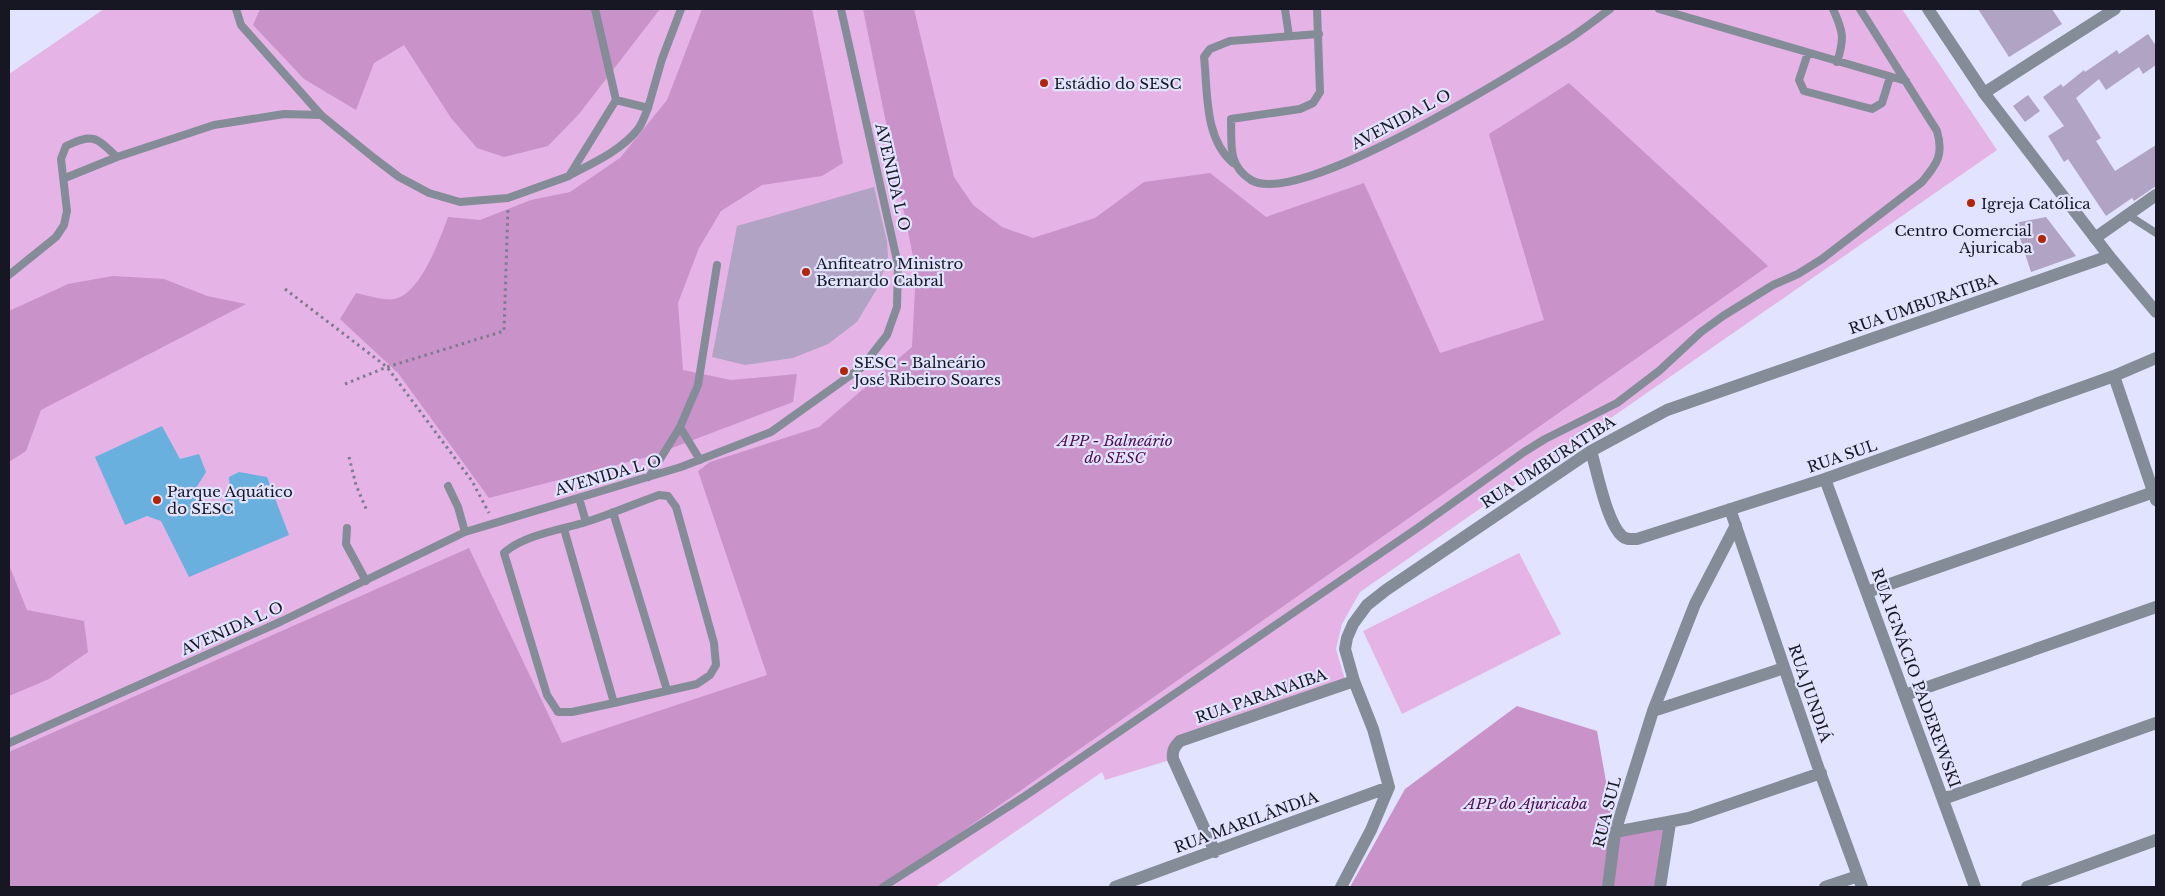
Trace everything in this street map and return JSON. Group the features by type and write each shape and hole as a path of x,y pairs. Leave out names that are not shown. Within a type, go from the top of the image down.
{"street":[{"path":"1928,9 1984,93 2109,256 2156,312"},
{"path":"1984,93 2115,9"},
{"path":"2096,238 2156,195"},
{"name":"RUA UMBURATIBA","path":"1389,787 1373,729 1354,681 1344,649 1354,624 1367,605 1386,590 1591,451 1667,410 2109,256"},
{"name":"RUA SUL","path":"1591,451 1607,508 1617,531 1628,540 1650,536 1825,479 2114,376 2156,358"},
{"path":"1867,592 2155,496 2114,376"},
{"name":"RUA IGNÁCIO PADEREWSKI","path":"1825,479 1975,887"},
{"name":"RUA JUNDIÁ","path":"1730,509 1820,773 1860,881"},
{"name":"RUA SUL","path":"1608,887 1615,832 1653,710 1695,604 1736,526"},
{"path":"1905,695 2156,607"},
{"path":"1653,710 1784,668"},
{"name":"RUA PARANAIBA","path":"1215,852 1173,759 1174,747 1180,741 1354,681"},
{"path":"1943,799 2156,723"},
{"path":"1615,832 1670,823 1820,773"},
{"path":"1341,887 1372,830 1389,787"},
{"name":"RUA MARILÂNDIA","path":"1115,887 1389,787"},
{"path":"1660,887 1670,823"},
{"path":"2027,887 2061,882 2156,840"},
{"path":"1825,887 1860,881"}],"lane":[{"path":"236,9 241,25 321,115 399,177 429,193 460,202 508,198 569,176 598,160 622,143 638,129 648,108 662,59 681,9"},
{"path":"569,176 616,100 595,9"},
{"name":"AVENIDA L O","path":"9,743 282,621 465,532 649,477 700,460 771,432 862,367 886,335 897,306 898,265 841,9"},
{"path":"1285,9 1289,36 1319,34"},
{"path":"1235,165 1231,157 1231,119 1300,109 1313,102 1320,92 1317,9"},
{"name":"AVENIDA L O","path":"1289,36 1230,41 1210,49 1204,57 1211,129 1223,155 1250,180 1269,185 1306,178 1355,159 1413,131 1566,41 1610,9"},
{"path":"1659,9 1906,81"},
{"path":"1833,9 1842,27 1843,34 1843,42 1837,62"},
{"path":"883,887 1033,791 1419,528 1524,452 1545,439 1617,403 1723,316 1773,285 1798,274 1822,259 1909,193 1934,168 1941,145 1937,131 1860,9"},
{"path":"1808,53 1799,80 1804,91 1872,109 1882,103 1890,77"},
{"path":"616,100 648,108"},
{"path":"65,178 117,157 214,125 284,114 321,115"},
{"path":"9,274 56,237 64,225 67,211 65,178 61,159 66,146 84,137 101,141 117,157"},
{"path":"2128,214 2156,233"},
{"path":"649,477 680,427 698,385 717,265"},
{"path":"680,427 700,460"},
{"path":"448,486 458,507 465,532"},
{"path":"659,495 668,496 676,507 714,643 716,665 710,674 697,684 572,712 558,712 547,696 504,553 519,543 613,512 659,495"},
{"path":"579,498 586,522"},
{"path":"613,512 667,690"},
{"path":"347,528 346,544 366,581"},
{"path":"564,529 614,703"}],"path":[{"path":"345,384 387,367 504,330 508,198"},
{"path":"285,289 387,367 472,482 494,522"},
{"path":"348,457 356,485 367,511"}],"green space":[{"name":"SESC - Balneário José Ribeiro Soares","path":"104,9 1902,9 1997,150 1360,592 1342,624 1336,649 1346,683 1180,741 1173,759 1105,780 1102,772 935,887 9,887 9,74"},
{"path":"260,9 660,9 579,114 548,146 504,157 477,148 451,118 404,45 374,63 356,110 304,79 253,25"},
{"path":"702,9 812,9 843,163 822,176 762,185 721,211 699,248 678,303 683,370 731,380 797,374 793,402 651,456 489,498 398,373 340,319 356,293 375,298 394,299 412,288 428,265 448,217 480,220 531,200 570,192 620,158 667,100"},
{"name":"APP - Balneário do SESC","path":"863,9 914,9 954,177 973,205 1002,227 1033,238 1095,218 1144,182 1210,173 1266,217 1364,183 1440,353 1544,320 1489,134 1569,83 1768,266 883,887 9,887 9,752 469,548 562,743 767,675 698,471 710,462 819,427 912,347 916,271"},
{"path":"113,276 164,279 207,296 246,304 41,410 26,451 9,462 9,311 68,284"},
{"path":"1519,553 1561,634 1402,714 1363,631"},
{"path":"9,565 27,610 84,621 88,652 49,679 9,696"},
{"name":"APP do Ajuricaba","path":"1517,706 1597,731 1615,832 1670,823 1660,887 1350,887 1405,789"}],"water":[{"name":"Parque Aquático do SESC","path":"162,426 180,459 199,454 206,472 193,493 206,505 220,509 230,495 229,477 239,472 267,477 289,535 189,577 161,521 147,516 125,525 95,457"}],"building":[{"path":"1978,9 2052,9 2062,24 2009,57"},
{"path":"2148,34 2156,46 2156,65 2143,74 2139,67 2106,90 2099,79 2076,98 2101,138 2096,141 2115,171 2156,145 2156,186 2134,201 2132,198 2106,216 2068,159 2064,162 2048,136 2064,126 2043,97 2061,84 2063,87 2084,70 2085,72 2117,50 2119,54"},
{"path":"2028,95 2040,111 2025,122 2013,106"},
{"name":"Anfiteatro Ministro Bernardo Cabral","path":"874,187 887,241 888,257 878,287 857,322 828,344 793,358 745,365 712,357 737,226"},
{"name":"Centro Comercial Ajuricaba","path":"2046,217 2076,256 2031,272 2015,223"}],"place":[{"name":"Estádio do SESC","path":"1044,83"},
{"name":"Igreja Católica","path":"1971,203"},
{"name":"Centro Comercial Ajuricaba","path":"2042,239"},
{"name":"Anfiteatro Ministro Bernardo Cabral","path":"806,272"},
{"name":"SESC - Balneário José Ribeiro Soares","path":"844,371"},
{"name":"Parque Aquático do SESC","path":"157,500"}]}
